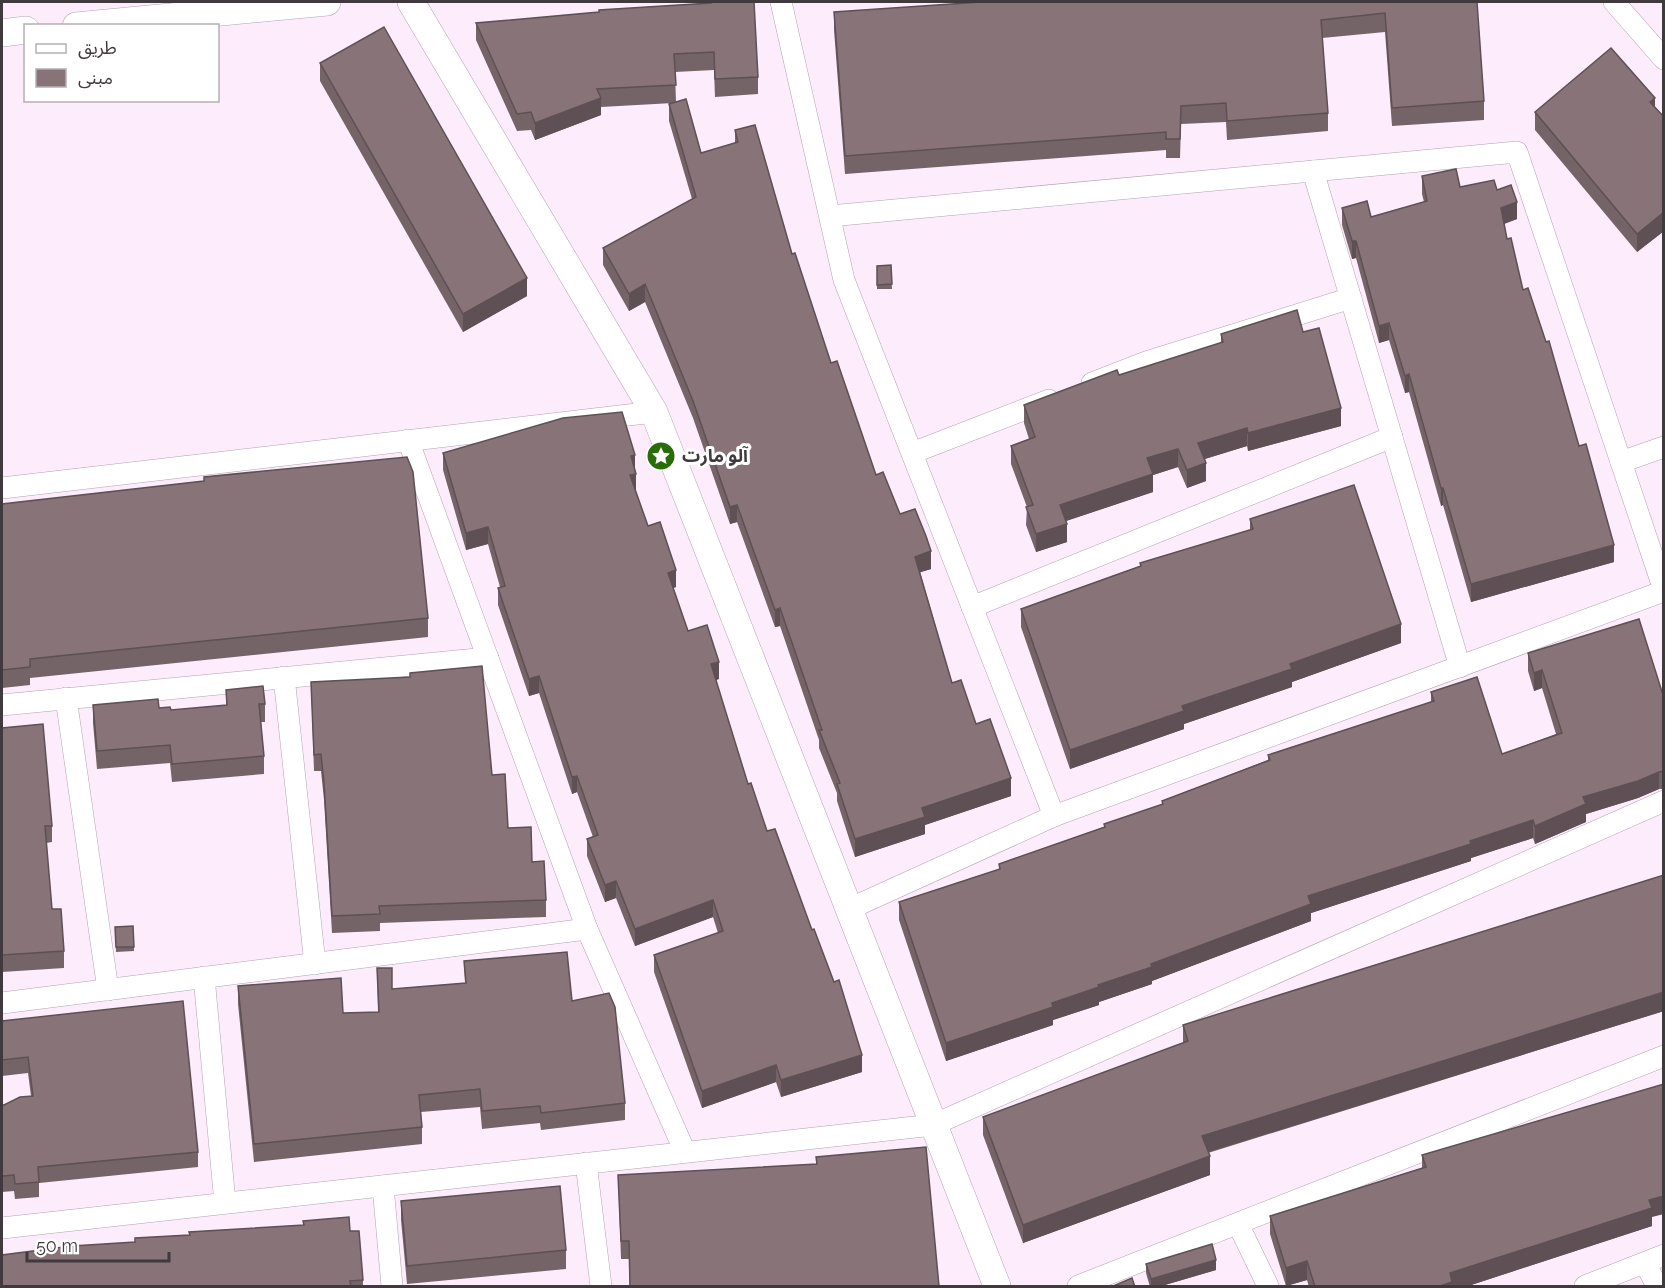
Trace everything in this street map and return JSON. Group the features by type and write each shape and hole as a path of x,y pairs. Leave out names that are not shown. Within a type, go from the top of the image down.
{"street":[{"path":"97,24 327,2"},
{"path":"411,2 654,412 997,1287"},
{"path":"781,2 844,280 1054,816"},
{"path":"1614,2 1664,60"},
{"path":"2,33 24,30"},
{"path":"830,216 1517,152 1664,591 1054,816 849,909"},
{"path":"1313,171 1460,667"},
{"path":"912,453 1146,362 1351,298"},
{"path":"2,488 654,412"},
{"path":"972,607 1392,437"},
{"path":"408,440 587,929 686,1152"},
{"path":"1621,462 1664,447"},
{"path":"2,705 488,658"},
{"path":"284,677 315,964"},
{"path":"66,699 108,990"},
{"path":"2,1228 933,1125 1664,801"},
{"path":"2,1003 587,929"},
{"path":"204,978 225,1203"},
{"path":"1078,1287 1664,1056"},
{"path":"586,1163 601,1287"},
{"path":"383,1186 392,1287"},
{"path":"1238,1224 1268,1287"},
{"path":"1585,1287 1654,1259 1657,1287"}],"building":[{"path":"711,2 754,2 758,77 715,79 714,52 674,54 676,85 597,89 601,98 535,123 531,112 517,114 476,23 599,12 599,10"},
{"path":"981,2 1477,2 1484,101 1392,108 1385,13 1321,20 1328,113 1227,121 1226,103 1181,106 1180,139 1166,139 1166,132 845,156 834,12"},
{"path":"384,27 527,278 463,314 320,63"},
{"path":"1611,48 1655,98 1650,102 1664,117 1664,212 1637,234 1535,112"},
{"path":"686,99 701,153 738,142 735,130 755,125 792,254 795,253 831,363 837,361 876,475 883,472 900,514 915,509 926,536 931,551 915,557 952,683 961,680 976,724 990,719 1011,778 922,808 925,817 855,839 837,784 840,783 819,730 822,730 780,608 775,610 737,505 730,507 693,401 645,284 629,294 603,248 696,197 669,104"},
{"path":"1456,169 1460,187 1494,180 1497,190 1511,185 1517,202 1501,208 1507,239 1511,238 1523,290 1528,288 1546,342 1549,341 1579,446 1586,444 1614,545 1471,584 1409,374 1405,376 1389,323 1379,326 1356,241 1352,241 1342,208 1367,201 1371,217 1427,201 1422,176"},
{"path":"891,265 892,284 877,285 877,266"},
{"path":"1297,310 1303,332 1319,328 1341,408 1248,433 1247,428 1198,443 1206,463 1187,470 1178,449 1147,458 1153,474 1060,505 1067,524 1036,534 1026,507 1033,505 1011,446 1035,437 1024,405 1117,370 1119,375 1223,342 1221,334"},
{"path":"622,412 635,455 631,456 636,474 630,475 648,526 660,522 676,570 668,573 688,631 707,625 719,662 711,664 748,784 751,783 767,831 775,829 812,930 814,929 834,982 839,980 862,1055 781,1080 776,1065 702,1091 654,955 723,931 713,900 635,929 616,881 605,885 587,839 598,835 577,776 572,777 539,676 529,679 498,588 505,586 488,527 466,533 443,453 563,418"},
{"path":"407,457 413,472 428,618 30,659 30,667 2,670 2,504 204,481 204,477"},
{"path":"1354,485 1401,624 1290,664 1292,669 1182,706 1184,711 1070,750 1021,609 1141,566 1140,563 1253,529 1250,519"},
{"path":"1639,619 1664,698 1664,771 1583,797 1586,804 1535,826 1533,820 1470,841 1471,844 1308,896 1311,904 1151,964 1152,967 1052,1003 1053,1007 946,1043 899,902 1000,869 999,864 1105,827 1104,824 1163,804 1162,801 1270,760 1268,755 1434,701 1431,692 1477,677 1502,754 1562,733 1542,670 1534,673 1528,653"},
{"path":"482,666 492,775 505,774 508,828 531,827 532,862 544,861 546,900 379,906 380,914 332,916 324,783 321,754 314,755 311,682 410,677 410,673"},
{"path":"263,686 265,704 259,704 264,756 172,764 170,745 97,751 93,705 158,699 159,708 170,707 171,710 227,705 226,690"},
{"path":"43,724 52,826 45,826 52,909 61,909 64,951 2,955 2,728"},
{"path":"1664,875 1664,992 1202,1136 1210,1156 1023,1225 983,1117 1188,1041 1183,1025"},
{"path":"133,926 134,947 116,947 115,927"},
{"path":"567,952 572,1001 609,993 615,1007 625,1103 541,1113 540,1106 482,1111 480,1089 419,1095 422,1127 254,1144 238,986 341,978 343,1013 379,1012 377,968 392,968 392,989 466,983 464,961"},
{"path":"183,1001 198,1152 38,1167 39,1182 15,1184 14,1175 2,1176 2,1105 20,1097 33,1096 28,1057 2,1060 2,1021"},
{"path":"1664,1084 1664,1196 1649,1200 1652,1208 1450,1273 1452,1282 1437,1287 1315,1287 1307,1261 1286,1268 1270,1216 1426,1167 1422,1155"},
{"path":"926,1147 939,1286 630,1287 629,1241 621,1241 618,1175 817,1164 816,1157"},
{"path":"560,1186 566,1250 407,1266 401,1201"},
{"path":"349,1217 350,1231 359,1231 363,1280 350,1281 351,1287 2,1287 2,1255 72,1246 135,1242 135,1238 190,1235 189,1232 304,1225 303,1221"},
{"path":"1212,1244 1216,1260 1151,1279 1146,1264"},
{"path":"1132,1278 1135,1287 1111,1287"}],"place":[{"name":"آلو مارت","path":"661,456"}]}
